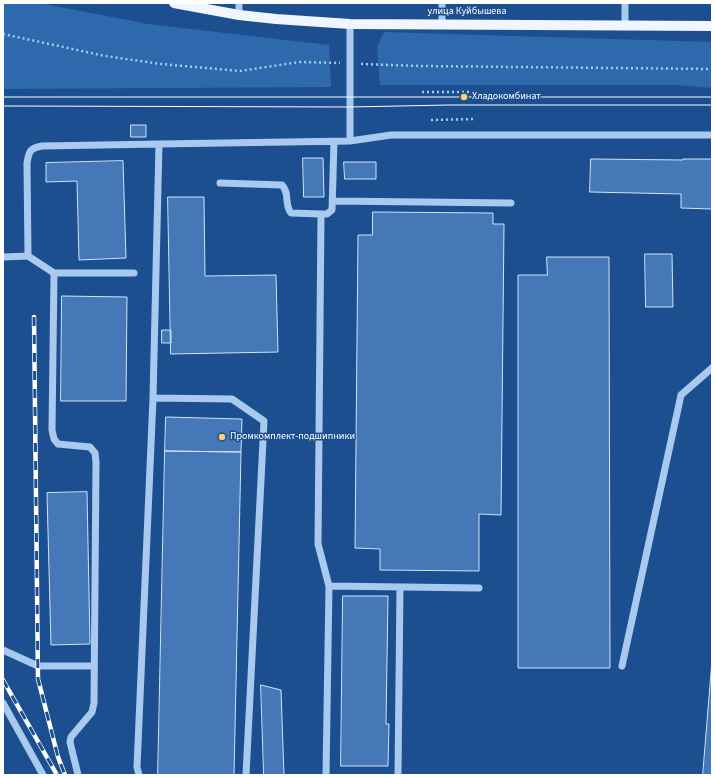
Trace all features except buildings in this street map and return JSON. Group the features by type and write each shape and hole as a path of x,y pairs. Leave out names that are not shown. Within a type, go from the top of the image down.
{"main road":[{"name":"улица Куйбышева","path":"174,3 239,15 283,20 350,24 712,26"}],"lane":[{"path":"238,3 239,15"},
{"path":"442,3 442,24"},
{"path":"625,3 625,26"},
{"path":"350,24 350,141"},
{"path":"28,256 28,153 34,148 42,146 334,142 391,135 712,135"},
{"path":"220,183 282,185 286,189 288,209 291,213 327,214 332,210 333,201 334,142"},
{"path":"139,775 137,767 153,398 159,144"},
{"path":"333,201 511,203"},
{"path":"321,214 318,544 329,586 326,775"},
{"path":"3,257 28,256 54,272 134,273"},
{"path":"54,272 52,430 54,439 58,444 90,447 95,453 96,462 94,703 92,712 87,720 71,737 70,742 78,775"},
{"path":"622,666 680,395 712,368"},
{"path":"153,398 232,399 264,421 246,775"},
{"path":"329,586 479,588"},
{"path":"398,775 400,587"},
{"path":"3,650 38,666 94,666"},
{"path":"3,703 43,775"}],"path":[{"path":"3,34 105,56 169,65 240,71 300,62 421,66 712,69"},
{"path":"422,92 475,92"},
{"path":"430,120 476,119"}],"shaded area":[{"path":"3,3 39,3 148,24 329,45 331,87 3,89"},
{"path":"384,32 712,42 712,88 676,85 380,85 377,47"}],"tram line":[{"path":"3,97 712,97"},
{"path":"3,106 350,107 448,105 712,105"}],"railway":[{"path":"34,317 38,679 58,757 65,775"},
{"path":"3,680 57,775"}],"place":[{"name":"Хладокомбинат","path":"464,97"},
{"name":"Промкомплект-подшипники","path":"222,437"}]}
